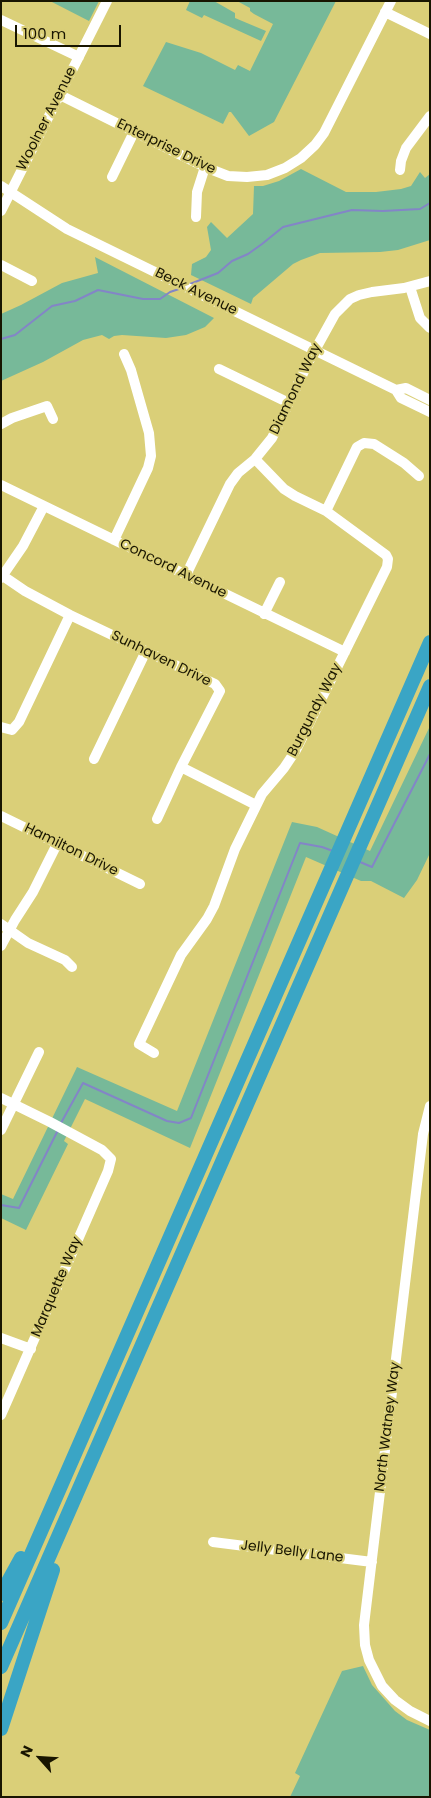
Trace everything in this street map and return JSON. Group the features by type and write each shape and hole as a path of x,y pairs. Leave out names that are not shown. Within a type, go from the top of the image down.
{"highway":[{"path":"1,1623 430,642"},
{"path":"1,1667 430,686"},
{"path":"1,1729 43,1596 72,1519 82,1481"},
{"path":"1,1594 31,1538 52,1506"}],"street":[{"name":"Woolner Avenue","path":"1,211 107,1"},
{"name":"Enterprise Drive","path":"60,95 205,167 228,176 267,175 285,168 301,158 324,132 391,1"},
{"path":"385,12 430,34"},
{"path":"2,22 79,57"},
{"path":"400,170 406,148 430,116"},
{"path":"112,177 134,132"},
{"path":"196,217 197,192 205,167"},
{"name":"Beck Avenue","path":"1,186 67,229 315,349 396,390 401,398 430,412"},
{"path":"1,265 32,281"},
{"name":"Diamond Way","path":"186,575 230,484 238,473 254,459 272,438 315,349 335,314 350,299 372,292 410,287 430,281"},
{"path":"410,287 420,318 430,328"},
{"path":"114,540 145,475 151,456 149,433 124,354"},
{"path":"219,369 289,403"},
{"name":"Beck Avenue","path":"396,390 406,388 430,400"},
{"path":"1,424 12,418 47,406 53,419"},
{"path":"326,511 357,447 364,443 374,444 396,458 418,476"},
{"name":"Burgundy Way","path":"154,1052 139,1044 182,955 214,906 236,849 256,805 262,794 284,768 296,750 387,567 388,559 386,555 326,511 284,489 254,459"},
{"name":"Concord Avenue","path":"1,485 345,652"},
{"path":"2,577 23,546 44,506"},
{"name":"Sunhaven Drive","path":"2,577 70,615 215,684 220,691 180,767"},
{"path":"264,614 280,582"},
{"path":"1,727 12,730 19,722 70,615"},
{"path":"94,759 146,651"},
{"path":"157,819 180,767 256,805"},
{"name":"Hamilton Drive","path":"1,816 140,884"},
{"path":"1,946 5,927 33,892 57,844"},
{"path":"5,927 28,943 65,960 72,968"},
{"path":"1,1130 39,1052"},
{"path":"1,1098 14,1104"},
{"name":"Marquette Way","path":"1,1414 31,1349 112,1159 102,1150 14,1104"},
{"name":"North Watney Way","path":"430,1106 423,1134 364,1625 365,1645 369,1660 382,1686 395,1700 410,1711 430,1721"},
{"path":"1,1338 31,1349"},
{"name":"Jelly Belly Lane","path":"213,1542 372,1562"}],"green space":[{"path":"50,1 99,1 89,21"},
{"path":"190,1 214,1 235,13 235,18 266,31 261,41 204,15 202,18 186,10"},
{"path":"237,1 336,1 274,122 249,136 231,112 229,112 223,124 143,86 166,42 201,53 235,70 238,65 250,71 273,24 254,14 250,11 250,8"},
{"path":"301,169 346,192 376,192 401,189 411,186 420,172 425,178 430,174 430,240 398,250 320,253 293,264 253,298 251,304 191,275 192,264 206,257 211,250 207,227 211,222 227,238 253,214 254,186 263,186 279,181"},
{"path":"95,257 214,318 205,327 186,335 166,338 122,335 109,339 102,335 83,340 43,362 1,381 1,314 62,283 98,273"},
{"path":"430,726 430,853 417,880 404,898 371,881 361,881 306,857 190,1148 85,1099 64,1141 68,1144 26,1230 1,1218 1,1194 13,1199 77,1067 177,1111 292,822 317,827 370,851"},
{"path":"363,1666 372,1685 395,1711 407,1720 430,1730 430,1797 290,1797 300,1776 295,1773 342,1671"}],"waterway":[{"path":"190,284 218,273 232,261 248,254 283,227 352,210 420,209 430,203"},
{"path":"1,339 15,335 52,306 75,301 98,290 143,299 160,299 170,292 179,289"},
{"path":"360,862 372,867 430,754"},
{"path":"61,1123 83,1083 167,1121 179,1123 191,1118 300,843 333,851"},
{"path":"1,1205 19,1208 58,1130"}]}
